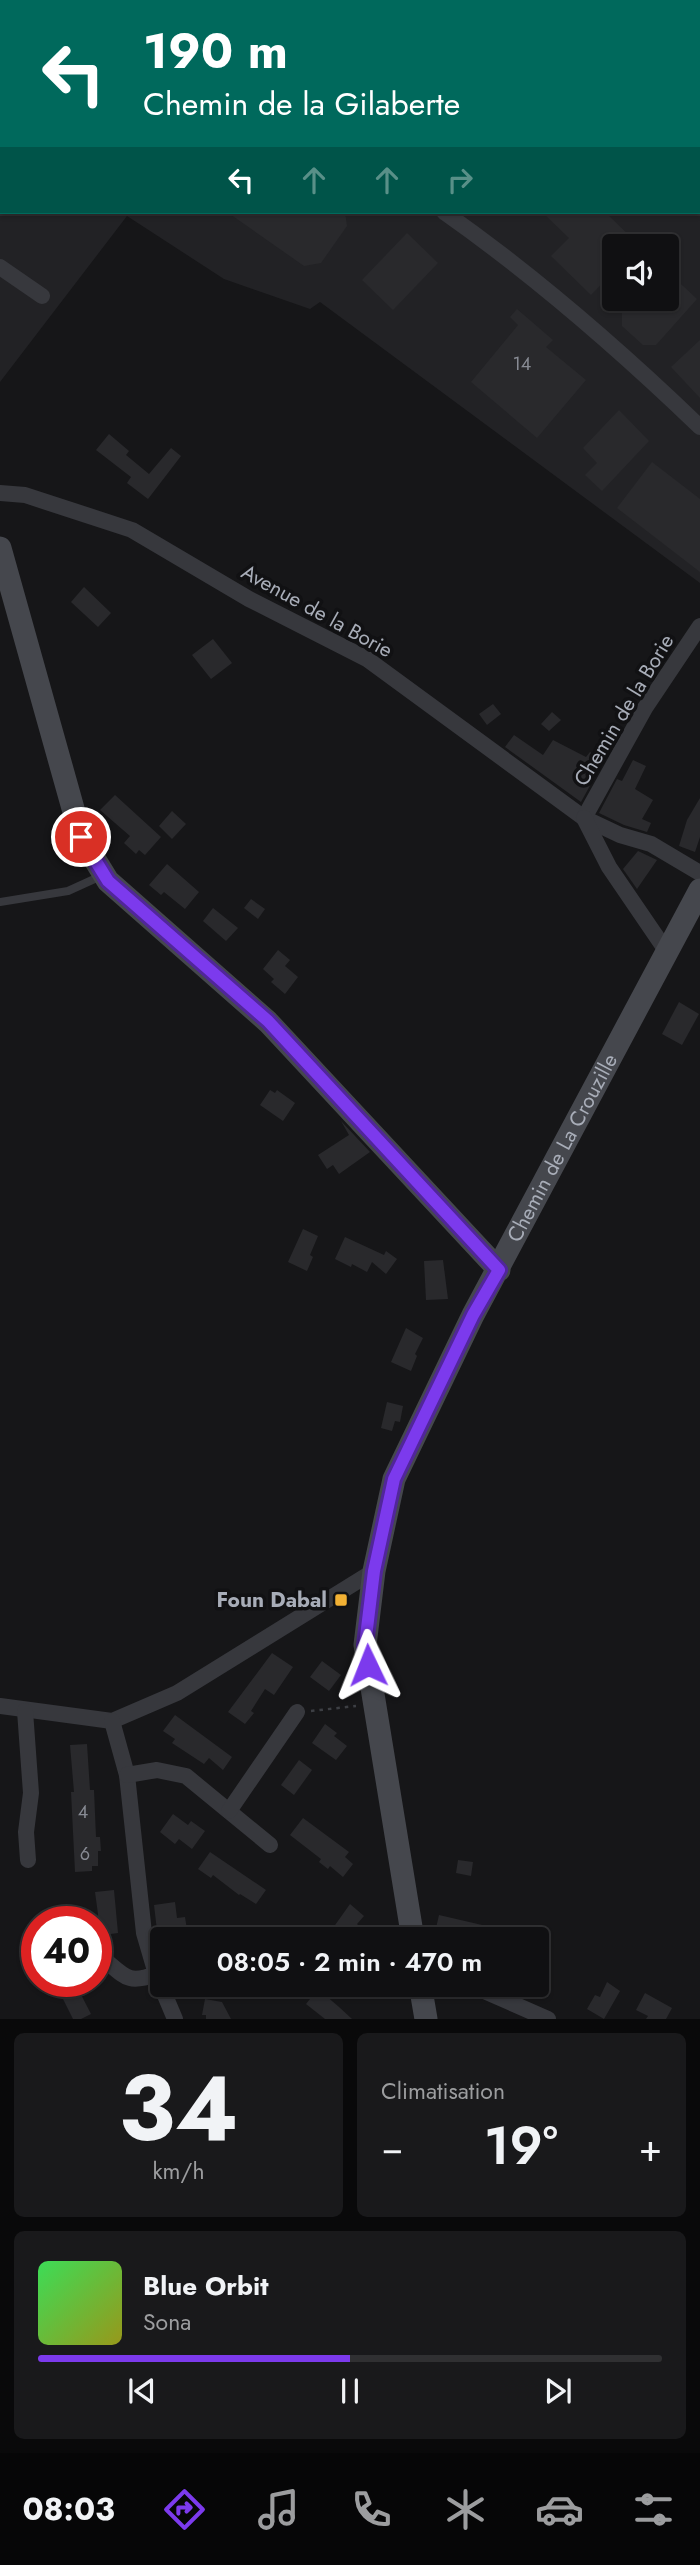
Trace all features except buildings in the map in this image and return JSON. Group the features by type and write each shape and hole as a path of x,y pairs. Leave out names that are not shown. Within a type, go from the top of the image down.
{"street":[{"path":"447,214 525,273 652,381 700,427"},
{"path":"0,267 41,296"},
{"name":"Avenue de la Borie","path":"0,494 26,495 132,530 249,599 367,659 584,818 620,835 650,844 700,873"},
{"path":"0,548 81,837 108,881 268,1021 499,1270"},
{"name":"Chemin de la Borie","path":"584,818 645,708 700,625"},
{"path":"584,818 608,867 667,952"},
{"name":"Chemin de La Crouzille","path":"411,1927 365,1645 374,1571 394,1479 473,1315 700,890"},
{"path":"0,1706 112,1721 177,1693 374,1571"},
{"path":"25,1711 31,1793 26,1832 28,1860"},
{"path":"229,1811 297,1712"},
{"path":"112,1721 127,1775 144,1933 150,1954"},
{"path":"127,1775 157,1770 186,1776 270,1845"},
{"path":"112,1966 123,1976 138,1981 150,1976"},
{"path":"166,1997 175,2019"},
{"path":"422,1997 426,2019"},
{"path":"498,1997 548,2019"}],"lane":[{"path":"0,902 68,891 104,875"}],"path":[{"path":"297,1712 375,1704"}],"shaded area":[{"path":"0,214 700,214 700,583 320,302 310,309 224,279 127,216 0,382"}],"place":[{"name":"Foun Dabal","path":"341,1600"}],"route":[{"path":"81,837 108,881 268,1021 499,1270 473,1315 394,1479 374,1571 365,1645 368,1665"}]}
